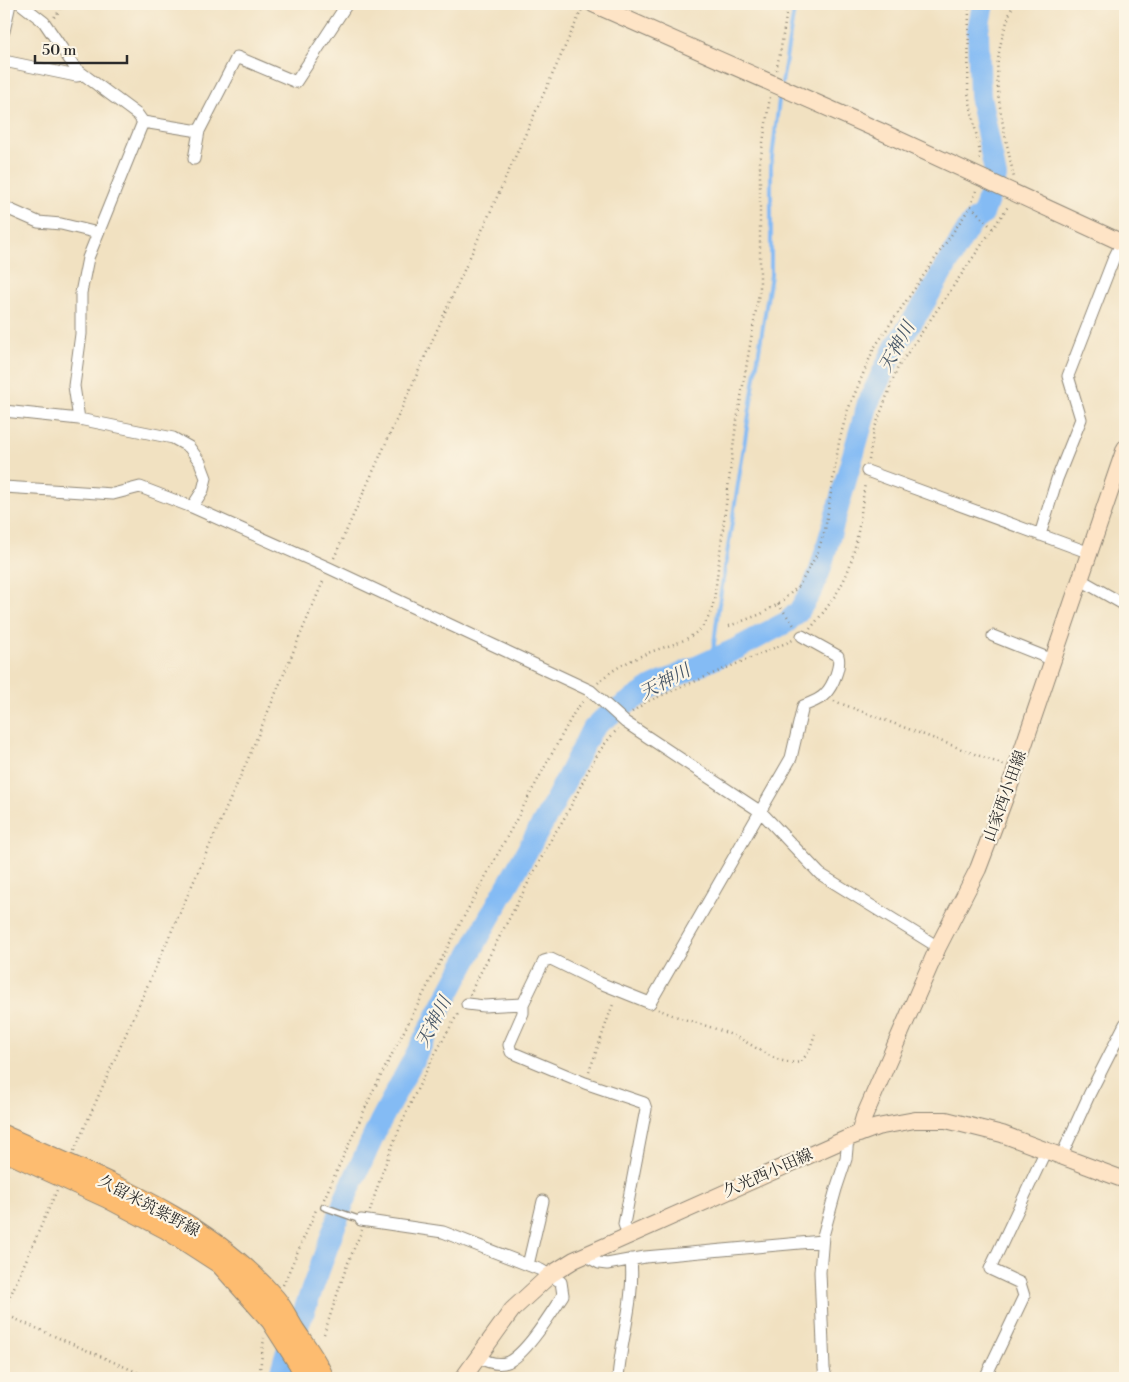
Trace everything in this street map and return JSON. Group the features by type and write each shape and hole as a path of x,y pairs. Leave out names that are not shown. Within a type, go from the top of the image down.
{"main road":[{"path":"593,4 880,131 1123,243"},
{"name":"山家西小田線","path":"854,1136 938,947 978,868 1016,769 1125,448"},
{"name":"久光西小田線","path":"463,1378 512,1310 550,1275 584,1255 628,1235 854,1136 877,1128 915,1120 946,1120 1002,1134 1125,1180"},
{"name":"久留米筑紫野線","path":"4,1135 65,1171"},
{"name":"久留米筑紫野線","path":"4,1151 114,1185 192,1226 239,1262 278,1316 318,1377"}],"street":[{"path":"4,31 10,4"},
{"path":"21,4 44,22 76,69 138,115 143,122 199,131"},
{"path":"194,159 199,131 237,57 296,82 347,4"},
{"path":"4,61 76,76 83,75"},
{"path":"79,419 74,386 81,334 81,293 88,258 143,122"},
{"path":"4,207 38,222 61,224 98,233"},
{"path":"1040,534 1057,479 1081,419 1068,376 1113,260 1123,243"},
{"path":"4,411 79,419 173,438 189,447 200,462 206,478 203,490 192,507"},
{"path":"867,471 1090,553"},
{"path":"4,487 113,494 140,487 192,507 329,568 594,695 623,720 761,812 820,874 938,947"},
{"path":"1081,580 1125,605"},
{"path":"628,1235 624,1224 646,1109 644,1103 585,1083 511,1052 509,1045 523,1013 523,1004 544,961 551,959 600,983 650,1004 791,758 803,706 824,696 840,663 838,656 802,636"},
{"path":"993,636 1054,660"},
{"path":"467,1004 484,1006 523,1004"},
{"path":"1061,1157 1090,1093 1125,1024"},
{"path":"826,1378 820,1272 822,1241 836,1189 854,1136"},
{"path":"985,1378 1024,1296 1020,1283 990,1269 1046,1150"},
{"path":"528,1265 543,1201"},
{"path":"364,1221 443,1232 528,1265 561,1282 563,1295 520,1354 507,1362 498,1364 478,1357"},
{"path":"584,1255 600,1263 607,1264 631,1259 702,1251 822,1241"},
{"path":"618,1378 631,1292 631,1259"}],"lane":[{"path":"324,1207 364,1221"}],"path":[{"path":"4,1310 241,775 329,568 584,4"},
{"path":"259,1378 264,1336 278,1316 299,1250 314,1212 328,1192 374,1088 454,935 575,712 594,695 601,680 624,664 692,636 702,628 711,612 714,601 735,432 760,287 760,162 772,83 780,54 788,4"},
{"path":"729,626 761,614 778,604 799,586 817,554 825,530 839,442 847,412 874,348 971,206 980,178 980,152 968,93 969,4"},
{"path":"324,1334 347,1265 398,1132 459,1012 467,1004 475,983 493,948 554,834 564,820 596,755 623,720 646,702 806,634 829,606 846,577 857,536 874,430 898,367 1009,205 1014,178 997,79 1002,37 1013,4"},
{"path":"971,206 993,229"},
{"path":"778,604 802,636"},
{"path":"824,696 901,727 1016,769"},
{"path":"585,1083 613,1004"},
{"path":"650,1004 660,1010 743,1040 772,1057 790,1063 801,1062 809,1051 815,1034"},
{"path":"4,1314 150,1378"}],"waterway":[{"path":"782,83 795,4"},
{"name":"天神川","path":"279,1378 285,1357 303,1314 344,1201 380,1122 488,920 552,807 591,731 602,720 652,687 736,649 787,622 799,611 813,588 820,570 868,403 895,347 920,310 970,225 983,214 996,177 980,96 978,30 983,4"},
{"path":"712,660 771,275 771,166 780,92"}]}
